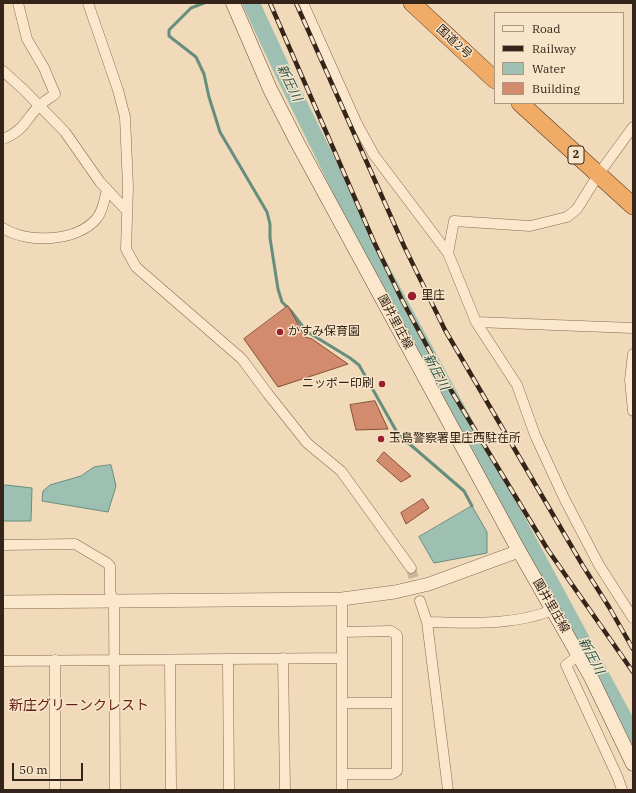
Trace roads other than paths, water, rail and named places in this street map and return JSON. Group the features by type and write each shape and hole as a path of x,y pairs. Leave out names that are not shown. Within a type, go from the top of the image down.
{"highway":[{"name":"国道2号","path":"412,3 494,79"},
{"name":"2","path":"521,104 633,206"}],"main road":[{"name":"園井里庄線","path":"233,3 270,90 297,142 518,551 579,655 633,764"}],"street":[{"path":"3,139 12,136 24,126 39,106 54,94 44,68 27,39 18,3"},
{"path":"88,3 118,90 125,117 128,187 126,249 136,267 242,359 307,443 341,471 411,568"},
{"path":"303,3 357,124 374,155 448,253 476,322 517,385 535,436 564,498 599,565 633,618"},
{"path":"3,71 65,132 100,182 127,211"},
{"path":"448,253 454,221 530,226 567,217 578,209 598,175 633,127"},
{"path":"3,228 26,236 45,238 71,235 85,230 98,218 107,189"},
{"path":"476,322 633,328"},
{"path":"633,354 630,380 633,411"},
{"path":"3,545 75,544 108,563 110,566 110,592 114,601 115,790"},
{"path":"3,602 342,599 396,592 429,584 518,551"},
{"path":"342,599 342,790"},
{"path":"420,600 427,622 448,790"},
{"path":"427,622 507,622 539,615 553,610"},
{"path":"342,632 391,631 397,635 397,770 392,774 342,774"},
{"path":"579,655 566,665 618,778 622,790"},
{"path":"283,658 285,790"},
{"path":"3,661 341,658"},
{"path":"54,790 55,660"},
{"path":"170,660 171,790"},
{"path":"228,660 229,790"},
{"path":"342,703 397,703"}],"water":[{"path":"111,465 116,486 108,512 42,501 43,491 50,485 81,476 94,467"},
{"path":"6,485 32,488 31,521 3,521 3,486"},
{"path":"472,506 487,532 487,553 434,563 419,537"}],"waterway":[{"path":"204,3 191,8 169,30 169,36 196,57 204,74 209,97 220,132 267,212 270,224 270,238 278,289 282,302 306,331 359,365 398,434 464,491 472,506"},
{"name":"新圧川","path":"251,3 284,74 371,251 633,735"}],"tunnel":[{"path":"411,568 420,601"}],"railway":[{"path":"270,3 374,242 402,300 452,392 548,550 633,672"},
{"path":"296,3 404,246 445,330 633,649"}],"place":[{"name":"里庄","path":"412,296"},
{"name":"かすみ保育園","path":"280,332"},
{"name":"ニッポー印刷","path":"382,384"},
{"name":"玉島警察署里庄西駐在所","path":"381,439"}],"district":[{"name":"新庄グリーンクレスト","path":"79,706"}]}
